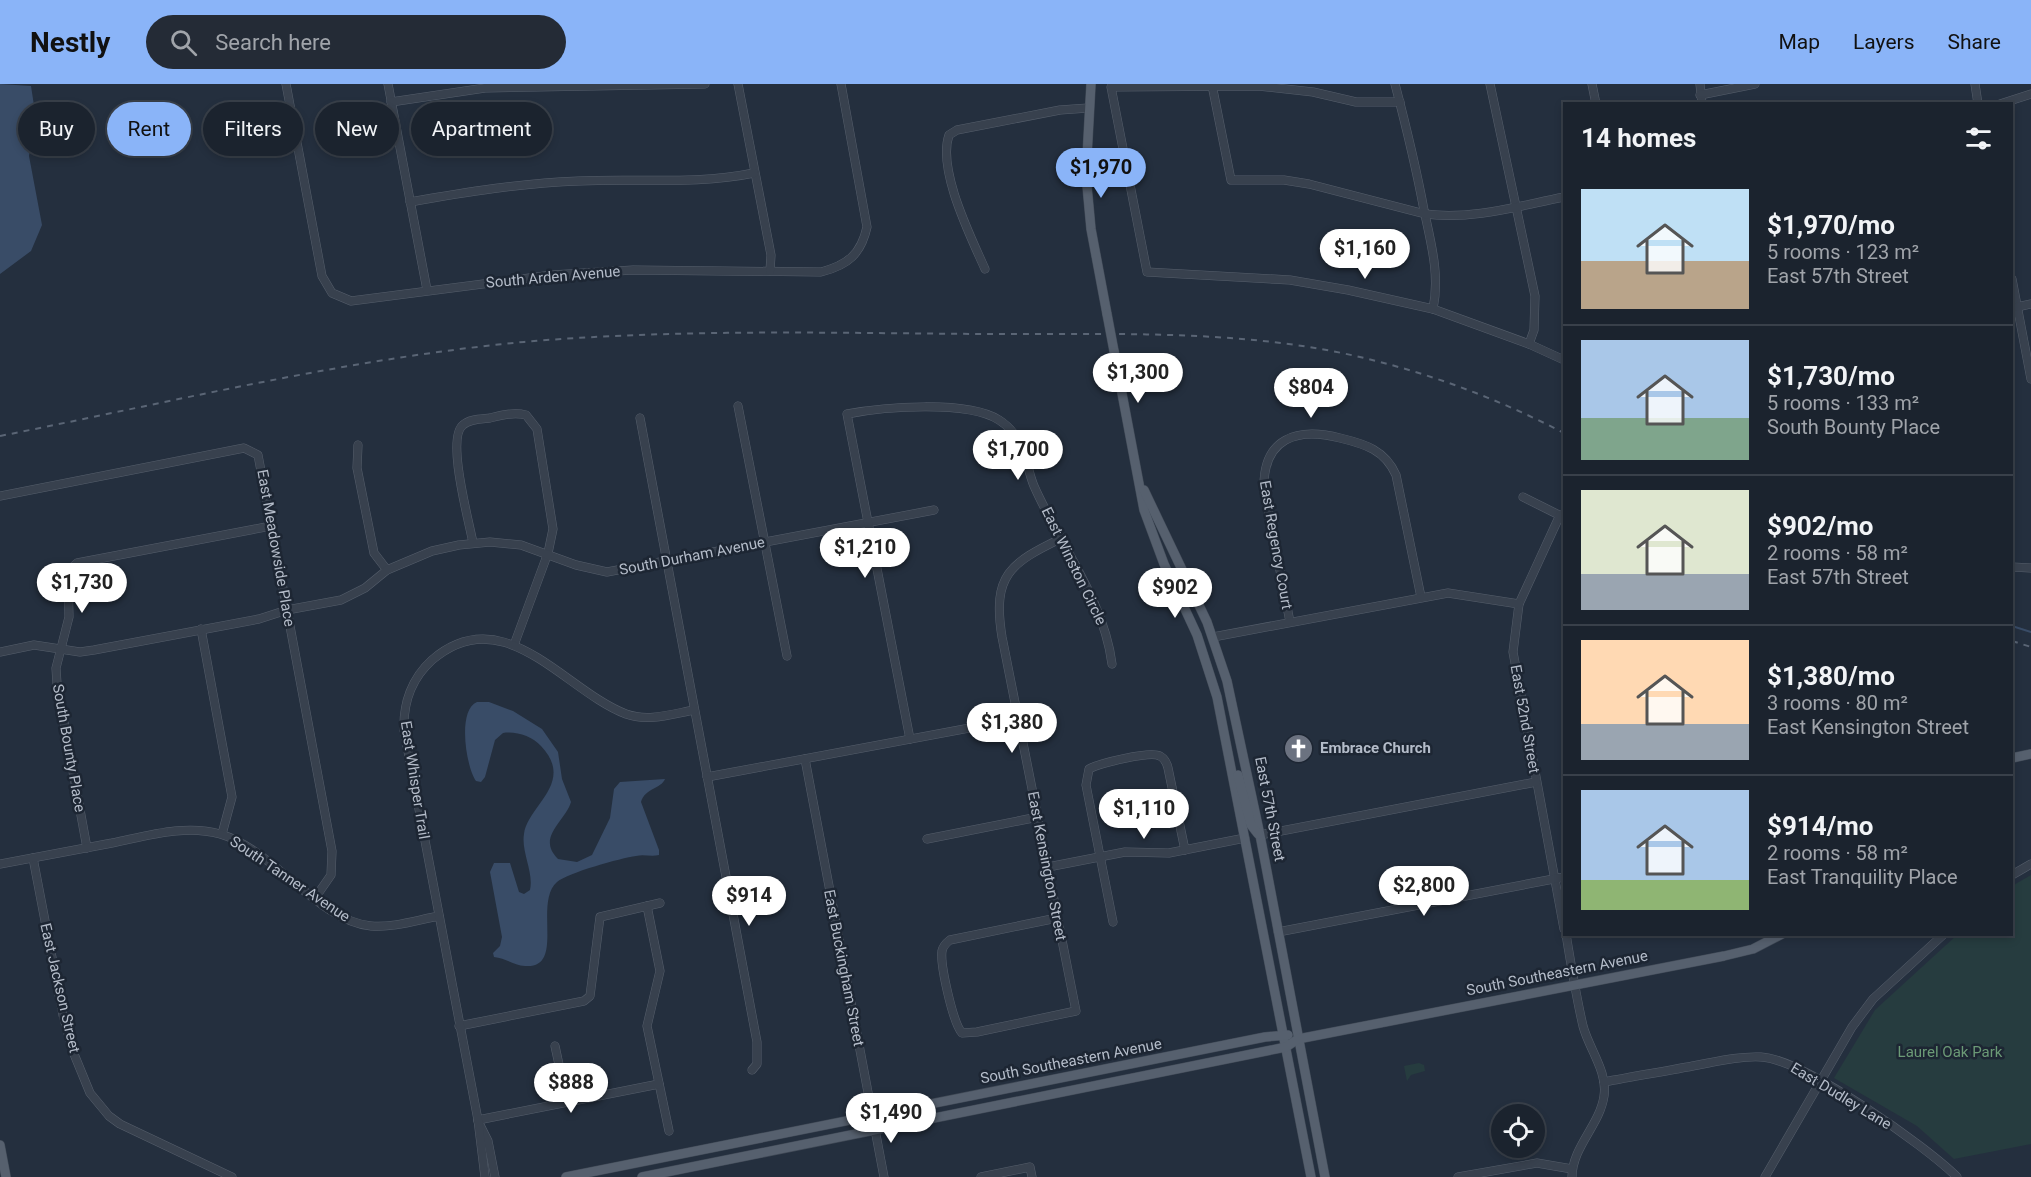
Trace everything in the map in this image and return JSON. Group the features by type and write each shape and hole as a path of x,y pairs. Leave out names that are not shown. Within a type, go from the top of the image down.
{"main road":[{"name":"East 57th Street","path":"1090,84 1085,156 1087,197 1148,526 1205,656 1227,747 1311,1177"},
{"name":"East 57th Street","path":"1136,463 1153,513 1213,636 1235,716 1325,1177"},
{"path":"1227,747 1242,788 1251,825 1255,833 1260,835"},
{"path":"2013,758 2031,754"},
{"name":"South Southeastern Avenue","path":"642,1177 1286,1047 1298,1039 1736,954 1760,946 1778,936"},
{"name":"South Southeastern Avenue","path":"566,1177 1283,1034 1298,1039"},
{"path":"0,1145 6,1177"}],"street":[{"name":"South Arden Avenue","path":"286,84 322,276 326,286 339,297 361,301 427,290 552,275 633,270 821,272 849,262 864,242 867,227 866,209 841,84"},
{"path":"388,84 391,102 485,88 680,87 705,84"},
{"path":"738,84 771,255 770,271"},
{"path":"1395,84 1436,271 1437,289 1433,309"},
{"path":"1490,84 1537,312 1529,344"},
{"path":"1592,84 1596,102"},
{"path":"1700,84 1701,99 1755,84"},
{"path":"1975,84 1978,102"},
{"path":"1400,102 1356,102 1290,89 1212,85 1111,87 1147,272 1159,275 1222,275 1290,280 1348,290 1433,309 1529,344 1563,360"},
{"path":"1212,85 1231,180 1284,180 1309,184 1425,214 1458,217 1563,198"},
{"path":"2006,102 2031,94"},
{"path":"986,269 958,210 946,151 949,135 957,130 1026,116 1088,108"},
{"path":"399,144 427,290"},
{"path":"410,202 514,186 580,181 707,180 754,173"},
{"path":"2013,285 2031,379"},
{"path":"2017,307 2031,304"},
{"path":"738,406 787,656"},
{"name":"East Winston Circle","path":"867,523 847,414 886,408 971,409 1000,420 1021,444 1034,486 1105,628 1112,664"},
{"path":"473,543 456,449 457,433 467,422 519,413 531,418 537,429 553,518 548,554 514,645"},
{"path":"640,418 758,1042 757,1064 752,1070"},
{"name":"East Regency Court","path":"1290,622 1264,488 1264,472 1268,461 1280,444 1303,433 1318,432 1364,443 1388,461 1396,475 1421,597"},
{"path":"358,446 357,468 374,553 387,570"},
{"name":"East Meadowside Place","path":"0,496 249,448 260,459 332,851 331,875 315,898"},
{"path":"1523,497 1562,516"},
{"name":"South Durham Avenue","path":"0,652 34,645 61,650 94,650 259,619 287,610 341,600 365,588 387,570 432,551 473,543 508,543 548,554 582,567 607,572 934,510"},
{"name":"East 52nd Street","path":"1562,516 1520,604 1514,637 1515,672 1563,923"},
{"path":"867,523 910,739"},
{"name":"South Bounty Place","path":"87,848 56,668 69,617 67,578 70,567 271,526"},
{"name":"East Kensington Street","path":"1057,918 950,940 943,948 944,966 955,1023 962,1033 978,1032 1076,1011 999,621 998,602 1003,584 1011,569 1024,556 1062,538"},
{"path":"2013,567 2031,568"},
{"path":"1213,636 1421,597 1462,593 1520,604"},
{"path":"201,629 232,796 222,834"},
{"name":"East Whisper Trail","path":"486,1177 404,730 408,696 423,670 436,657 452,648 485,640 514,645 532,654 626,714 648,718 694,710"},
{"path":"707,777 1018,719"},
{"path":"1113,922 1086,785 1088,772 1098,765 1152,754 1161,756 1167,763 1185,850"},
{"name":"East Buckingham Street","path":"805,759 884,1177"},
{"path":"1260,835 1536,782"},
{"path":"927,839 1038,817"},
{"name":"South Tanner Avenue","path":"0,864 176,831 200,831 222,834 243,845 336,913 367,926 388,926 439,916"},
{"path":"1048,867 1125,852 1158,854 1245,838"},
{"name":"East Jackson Street","path":"33,858 63,1015 81,1076 90,1093 109,1116 120,1124 232,1177"},
{"path":"2013,874 2031,864"},
{"path":"1278,932 1563,877"},
{"path":"459,1026 584,1001 590,996 600,917 660,903"},
{"path":"647,906 660,971 647,1026 669,1131"},
{"path":"1458,1177 1537,1163 1572,1173 1601,1111 1604,1082 1588,1042 1566,936"},
{"path":"1766,1177 1852,1027 1873,999 1940,936"},
{"path":"555,1046 567,1102"},
{"name":"East Dudley Lane","path":"1604,1082 1750,1057 1780,1060 1821,1081 1928,1151 1957,1177"},
{"path":"477,1120 659,1084"},
{"name":"East Whisper Trail","path":"477,1120 488,1141 495,1177"},
{"path":"981,1177 1030,1167 1032,1177"}],"green space":[{"name":"Laurel Oak Park","path":"2031,875 2031,1144 1954,1159 1917,1126 1834,1078 1875,1010 1956,936 2013,936 2013,885"},
{"path":"1419,1063 1424,1065 1425,1071 1411,1075 1407,1081 1404,1066"}],"water":[{"path":"0,84 31,86 33,102 18,102 18,156 29,156 42,225 31,251 0,274"},
{"path":"477,702 489,702 513,711 542,729 558,752 562,779 571,802 551,837 552,851 558,859 577,862 592,855 610,818 614,789 620,782 665,779 646,794 641,802 659,855 629,857 571,874 557,882 550,892 548,904 547,946 544,957 537,964 525,966 494,957 493,953 500,946 502,937 490,872 494,863 510,863 519,892 524,894 530,890 524,834 527,824 552,783 554,771 550,759 533,739 524,735 503,733 495,740 485,777 481,782 476,781 469,764 465,727 471,707"}],"waterway":[{"path":"2013,626 2031,632"}],"railway":[{"path":"0,436 266,381 467,348 590,337 758,333 1157,335 1201,336 1289,344 1332,351 1422,374 1508,406 1563,432"},
{"path":"2013,641 2031,647"}],"place":[{"name":"Embrace Church","path":"1299,748"}]}
